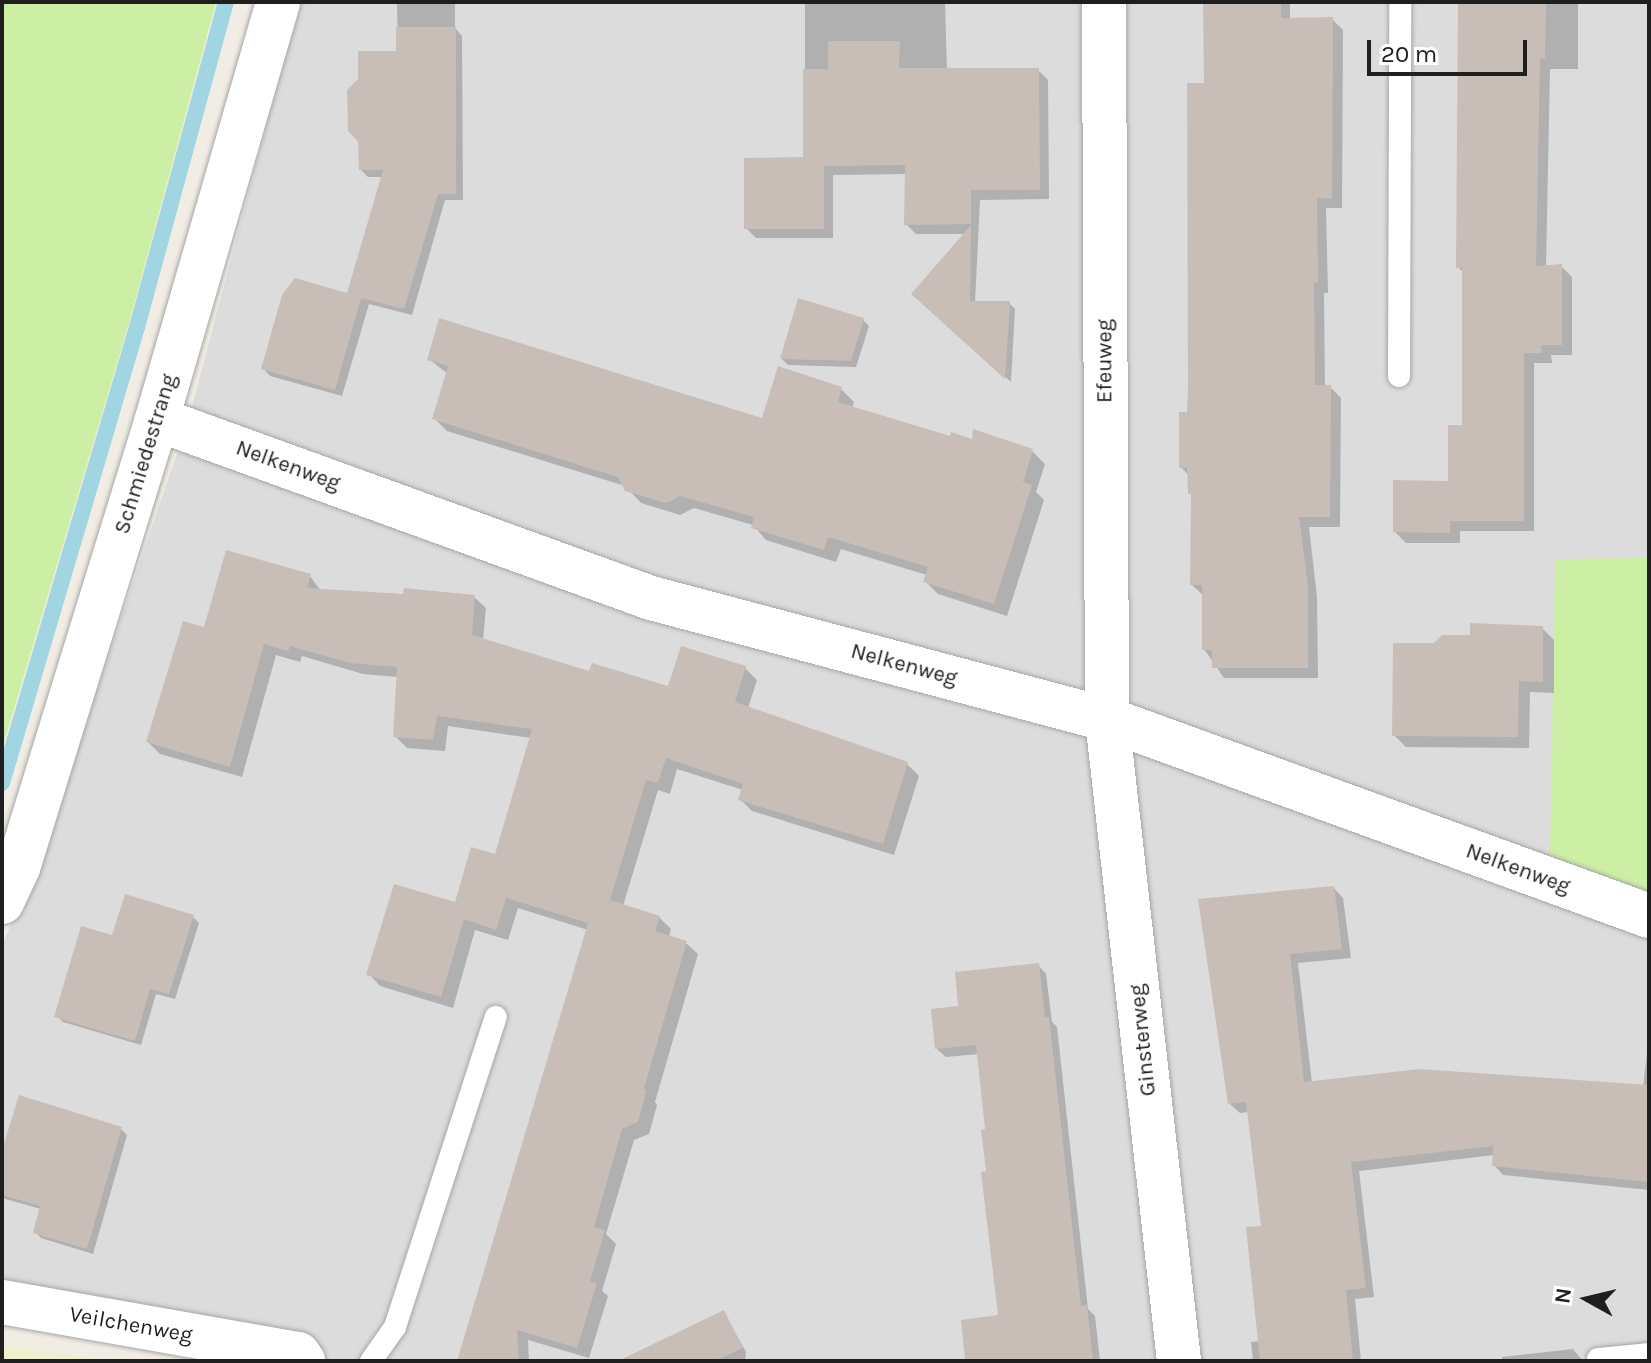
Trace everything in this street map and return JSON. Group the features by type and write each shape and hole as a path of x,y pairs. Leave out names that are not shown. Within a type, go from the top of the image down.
{"street":[{"name":"Schmiedestrang","path":"2,902 23,853 157,419 278,2"},
{"name":"Efeuweg","path":"1104,2 1107,719"},
{"name":"Nelkenweg","path":"157,419 651,598 1107,719 1649,916"},
{"name":"Ginsterweg","path":"1107,719 1179,1361"},
{"name":"Veilchenweg","path":"2,1302 298,1354 303,1361"}],"lane":[{"path":"1399,376 1400,2"},
{"path":"371,1361 395,1327 496,1017"},
{"path":"1598,1359 1649,1354"}],"shaded area":[{"path":"299,2 1649,2 1649,558 1555,559 1649,894 1649,1361 328,1361 308,1340 2,1286 2,945 35,871 189,418"}],"green space":[{"path":"2,2 216,2 129,323 2,749"},
{"path":"1649,558 1649,894 1550,860 1555,559"},
{"path":"2,1345 111,1361 2,1361"}],"building":[{"path":"1203,2 1281,2 1281,18 1333,17 1332,199 1317,198 1318,283 1314,283 1315,385 1331,385 1330,517 1299,517 1308,585 1308,668 1212,668 1212,650 1202,650 1202,585 1190,585 1191,494 1188,494 1187,468 1179,468 1179,412 1187,412 1188,387 1187,83 1204,83"},
{"path":"1458,2 1546,2 1545,59 1540,58 1536,266 1562,264 1562,345 1541,345 1542,353 1524,353 1524,521 1450,521 1450,533 1393,532 1393,480 1448,481 1448,425 1462,425 1462,268 1456,268"},
{"path":"396,27 456,27 456,194 438,194 404,309 361,298 335,390 261,369 282,295 295,278 347,293 383,170 359,170 358,142 348,131 347,90 358,79 358,51 396,51"},
{"path":"828,41 900,41 899,68 1039,68 1040,190 971,190 971,224 904,225 905,165 824,166 824,229 744,229 744,158 803,157 803,69 828,69"},
{"path":"971,225 970,301 1010,301 1005,379 911,294"},
{"path":"798,298 864,318 851,361 780,359"},
{"path":"439,318 762,418 778,366 842,387 838,402 950,436 951,432 972,439 973,429 1033,449 1023,482 1032,485 994,604 923,582 928,567 828,537 824,550 751,528 754,517 680,496 666,503 625,491 618,477 432,419 448,366 427,360"},
{"path":"226,550 311,574 307,588 403,594 404,588 475,595 472,635 589,671 592,663 668,686 681,646 746,666 735,702 908,762 883,844 738,800 743,784 666,758 658,783 646,780 610,900 660,916 655,931 687,941 644,1088 646,1092 638,1122 622,1129 594,1227 605,1230 590,1281 597,1283 577,1348 517,1330 519,1361 457,1361 588,923 506,898 496,930 464,919 441,997 366,975 394,884 455,902 471,847 495,854 532,729 437,716 433,740 393,737 397,667 350,663 290,646 288,651 264,644 230,767 146,742 183,621 204,627"},
{"path":"1470,623 1543,626 1543,682 1519,681 1518,737 1392,736 1393,643 1434,643 1442,635 1470,635"},
{"path":"1334,886 1342,949 1290,954 1304,1082 1420,1069 1649,1085 1649,1182 1492,1166 1493,1146 1351,1162 1366,1288 1346,1290 1353,1361 1260,1361 1246,1227 1261,1226 1246,1102 1228,1104 1198,899"},
{"path":"125,894 194,915 169,994 150,989 135,1041 54,1017 81,926 112,935"},
{"path":"1039,963 1045,1017 1049,1017 1081,1306 1087,1305 1093,1361 965,1361 961,1320 998,1315 981,1172 986,1171 981,1130 985,1129 976,1045 935,1049 931,1009 958,1006 955,972"},
{"path":"19,1095 122,1127 87,1249 33,1233 40,1206 2,1195 2,1150"},
{"path":"724,1310 743,1348 715,1361 618,1361"}],"waterway":[{"path":"2,783 137,327 226,2"}]}
